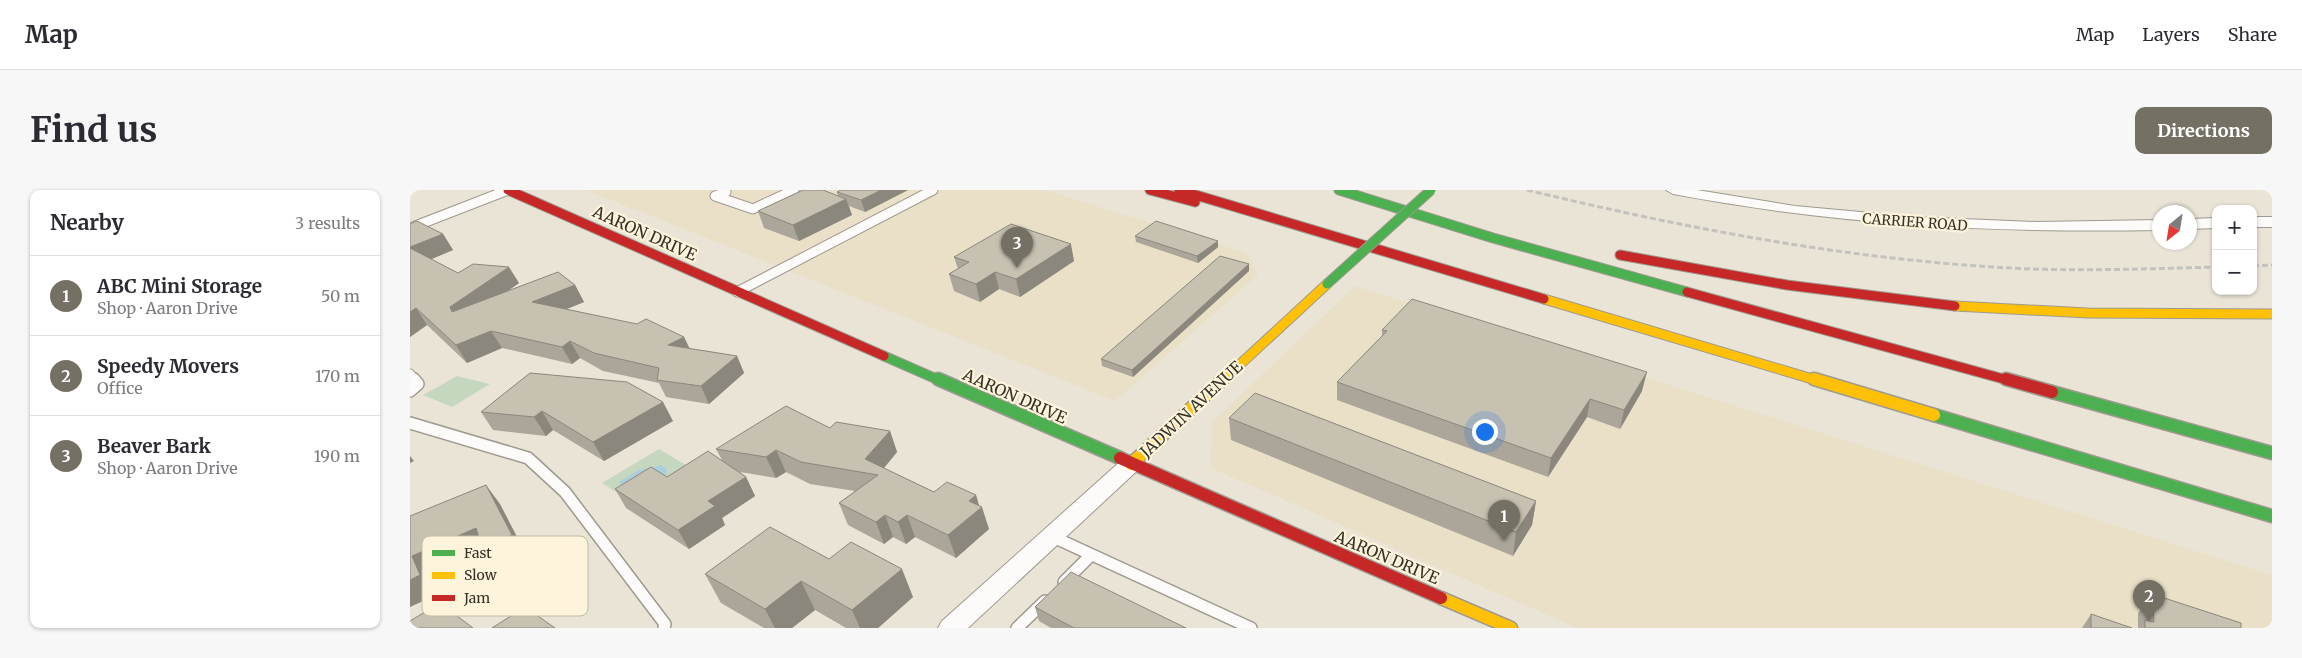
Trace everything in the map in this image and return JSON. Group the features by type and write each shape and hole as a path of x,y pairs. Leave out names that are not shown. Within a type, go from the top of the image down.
{"main road":[{"name":"AARON DRIVE","path":"508,190 1131,464 1482,622 1511,628"},
{"path":"1150,190 1244,216 1340,238"},
{"path":"1179,190 2272,516"},
{"path":"1340,190 1515,232"},
{"path":"1340,190 1502,240 2272,453"},
{"name":"JADWIN AVENUE","path":"1131,464 1431,190"},
{"path":"1608,252 1771,283 1941,304 2024,311 2103,314 2272,314"}],"street":[{"name":"CARRIER ROAD","path":"1674,190 1804,211 1934,224 2039,228 2152,225"},
{"path":"2257,222 2272,222"},
{"path":"2197,224 2212,223"},
{"name":"JADWIN AVENUE","path":"956,627 1051,536 1131,464"}],"lane":[{"path":"410,228 508,190"},
{"path":"725,190 715,196 753,209 794,190"},
{"path":"737,292 933,190"},
{"path":"410,374 418,384 410,391"},
{"path":"410,422 528,458 565,492 665,624 664,628"},
{"path":"1051,536 1251,628"},
{"path":"1017,628 1092,555"}],"shaded area":[{"path":"586,190 1045,190 1247,253 1258,275 1115,401"},
{"path":"1355,286 2272,575 2272,628 1577,628 1211,468 1212,422"}],"green space":[{"path":"457,376 490,384 452,407 423,395"},
{"path":"659,449 691,468 634,503 602,483"}],"water":[{"path":"661,465 667,469 665,476 628,488 619,482 639,470"}],"building":[{"path":"803,190 823,190 846,199 793,225 758,211"},
{"path":"841,190 881,190 861,200 837,192"},
{"path":"417,221 443,234 410,247 410,224"},
{"path":"1156,221 1218,241 1197,256 1135,236"},
{"path":"1011,224 1071,244 1016,279 995,272 976,284 949,274 969,262 954,257"},
{"path":"410,248 458,273 473,264 509,267 450,307 452,312 558,272 575,285 532,302 637,324 646,319 684,337 668,345 737,356 701,386 657,380 659,368 594,353 570,341 562,347 491,331 456,345 416,308 410,312"},
{"path":"1220,256 1249,264 1132,370 1101,359"},
{"path":"1412,299 1647,372 1624,410 1590,399 1551,458 1337,382 1387,331 1382,330"},
{"path":"530,373 627,382 663,402 593,442 542,411 534,417 481,412"},
{"path":"1255,393 1536,501 1516,532 1229,418"},
{"path":"786,406 830,428 836,422 890,431 865,459 934,492 947,482 976,495 969,501 982,507 948,535 907,515 898,522 885,515 876,522 839,503 878,475 801,462 776,450 766,457 716,449"},
{"path":"708,451 746,477 708,501 715,506 678,530 615,489 651,467 667,477"},
{"path":"486,485 512,535 478,536 476,528 458,536 422,536 422,552 412,556 420,575 410,580 410,516"},
{"path":"770,527 829,559 851,542 902,569 852,610 801,581 765,609 705,574"},
{"path":"1071,572 1186,628 1074,628 1035,607"},
{"path":"2152,594 2241,623 2241,628 2145,628 2145,620 2154,622"},
{"path":"422,614 422,616 457,616 473,628 410,628 410,621"},
{"path":"2091,614 2132,628 2091,628"},
{"path":"511,616 538,616 555,628 492,628"}],"railway":[{"path":"1527,190 1700,228 1758,239 1875,256 2021,269 2104,270 2212,267"},
{"path":"2257,266 2272,265"}],"traffic: fast":[{"path":"1339,190 1493,238 1687,292"},
{"path":"1327,284 1431,190"},
{"path":"884,356 1120,458"},
{"path":"2052,392 2272,453"},
{"path":"1934,415 2272,516"}],"traffic: slow":[{"path":"1131,464 1327,284"},
{"path":"1544,299 1934,415"},
{"path":"1955,306 2088,313 2272,314"},
{"path":"1441,598 1511,628"}],"traffic: jam":[{"path":"508,190 884,356"},
{"path":"1150,190 1195,202"},
{"path":"1179,190 1544,299"},
{"path":"1620,255 1787,285 1955,306"},
{"path":"1687,292 2052,392"},
{"path":"1120,458 1441,598"}],"place":[{"name":"Beaver Bark","path":"1017,268"},
{"name":"ABC Mini Storage","path":"1504,541"},
{"name":"Speedy Movers","path":"2149,621"}]}
